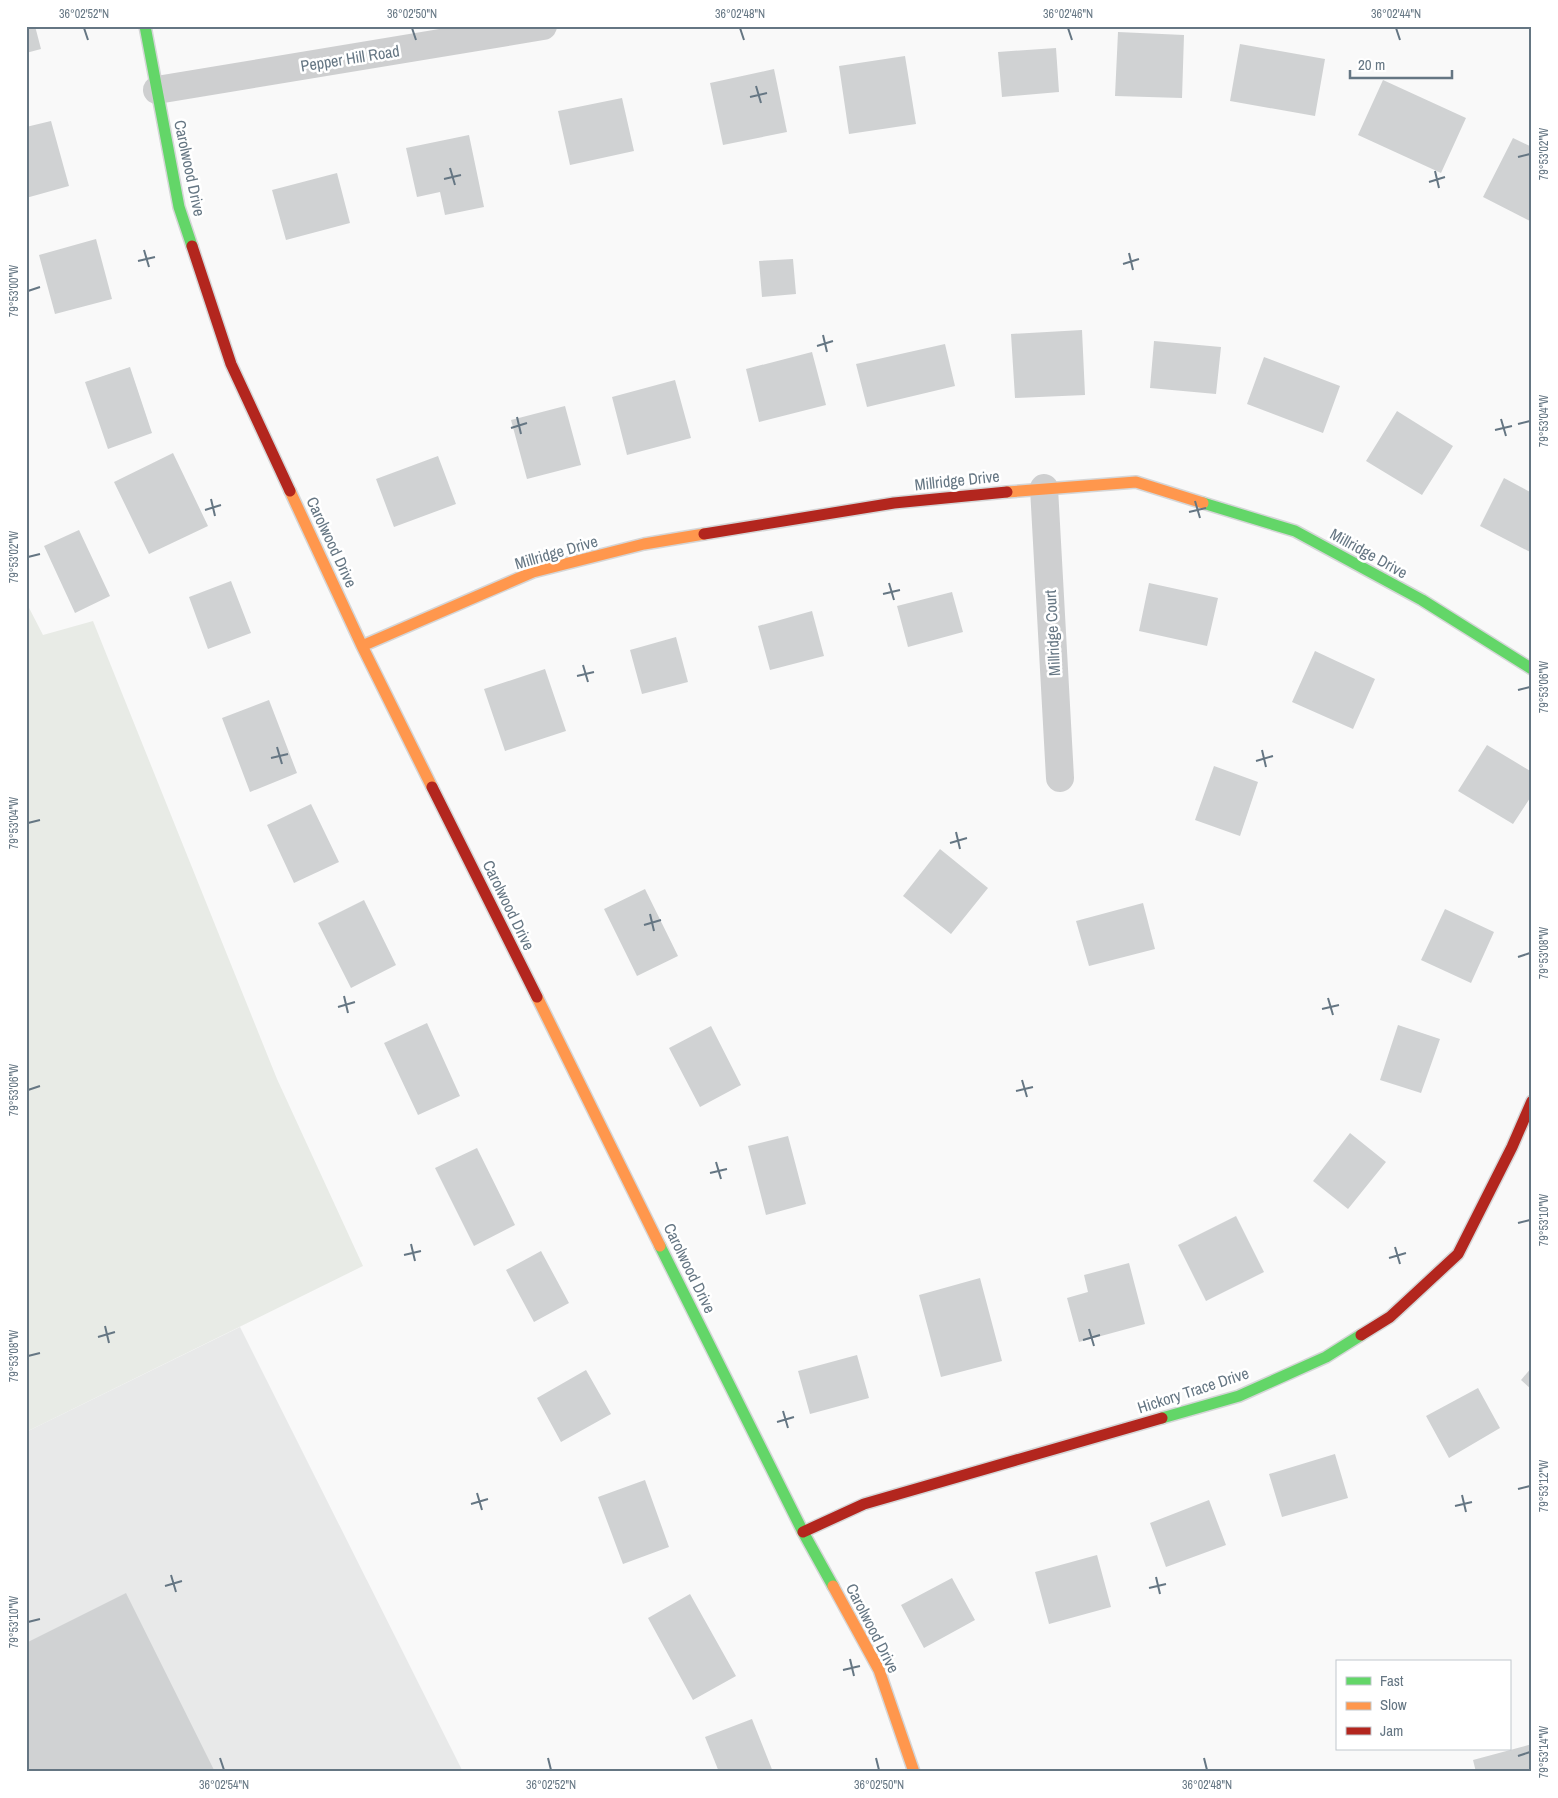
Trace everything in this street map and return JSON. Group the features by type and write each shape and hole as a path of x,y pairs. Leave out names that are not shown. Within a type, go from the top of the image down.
{"street":[{"name":"Carolwood Drive","path":"145,26 179,207 231,364 362,646 803,1532 879,1670 914,1772"},
{"name":"Pepper Hill Road","path":"157,90 543,26"},
{"name":"Millridge Drive","path":"362,646 533,572 644,544 894,503 1044,488 1136,482 1295,530 1422,600 1532,669"},
{"name":"Millridge Court","path":"1044,488 1060,778"},
{"name":"Hickory Trace Drive","path":"803,1532 864,1504 1238,1396 1326,1357 1390,1317 1458,1254 1512,1147 1532,1101"}],"shaded area":[{"path":"26,602 43,635 93,621 277,1079 363,1266 26,1432"},
{"path":"240,1327 463,1772 26,1772 26,1432"}],"building":[{"path":"26,26 35,26 41,49 26,53"},
{"path":"1118,32 1184,35 1182,98 1115,96"},
{"path":"1240,44 1325,59 1315,116 1230,101"},
{"path":"1056,48 1059,92 1002,97 998,52"},
{"path":"905,56 916,124 849,134 839,66"},
{"path":"774,69 787,132 723,145 710,83"},
{"path":"1383,80 1466,118 1441,173 1358,135"},
{"path":"622,98 634,151 570,165 558,111"},
{"path":"51,121 69,186 26,198 26,127"},
{"path":"469,135 484,207 445,215 440,192 417,197 406,148"},
{"path":"1513,138 1532,147 1532,222 1483,197"},
{"path":"337,173 350,223 286,240 272,190"},
{"path":"96,239 112,299 55,314 39,255"},
{"path":"793,259 796,294 762,297 759,261"},
{"path":"1082,330 1085,395 1015,398 1011,334"},
{"path":"1154,341 1221,347 1216,394 1150,388"},
{"path":"945,344 955,386 867,407 856,364"},
{"path":"812,352 826,405 759,422 746,369"},
{"path":"1264,357 1340,386 1323,433 1247,404"},
{"path":"130,367 152,433 108,449 85,382"},
{"path":"675,380 691,438 627,455 612,397"},
{"path":"565,406 581,465 527,479 511,420"},
{"path":"1397,411 1453,446 1422,495 1366,461"},
{"path":"173,453 208,526 149,554 114,482"},
{"path":"438,456 456,504 394,527 376,479"},
{"path":"1504,478 1532,493 1532,553 1480,526"},
{"path":"79,530 110,596 75,613 44,546"},
{"path":"231,581 251,633 208,649 189,597"},
{"path":"1149,583 1218,598 1207,646 1139,631"},
{"path":"952,592 963,632 908,647 897,606"},
{"path":"812,611 824,656 770,670 758,626"},
{"path":"676,637 688,682 642,694 630,650"},
{"path":"1315,651 1375,679 1353,729 1292,702"},
{"path":"545,669 566,731 505,751 484,689"},
{"path":"269,700 297,773 250,792 222,718"},
{"path":"1487,745 1532,772 1532,795 1513,824 1458,791"},
{"path":"1214,766 1258,782 1240,836 1195,820"},
{"path":"311,804 339,862 294,883 267,825"},
{"path":"940,849 988,888 951,934 903,896"},
{"path":"645,889 678,956 637,976 604,909"},
{"path":"364,900 396,965 351,988 318,923"},
{"path":"1143,903 1155,949 1089,966 1076,921"},
{"path":"1445,909 1494,932 1471,983 1421,960"},
{"path":"427,1023 460,1096 418,1115 384,1043"},
{"path":"1398,1025 1440,1039 1421,1093 1380,1080"},
{"path":"711,1026 741,1085 700,1107 669,1048"},
{"path":"1350,1133 1386,1162 1348,1209 1313,1181"},
{"path":"788,1136 806,1204 766,1215 748,1146"},
{"path":"477,1148 515,1225 474,1246 435,1168"},
{"path":"1236,1216 1264,1272 1206,1301 1178,1245"},
{"path":"541,1251 569,1303 534,1322 506,1270"},
{"path":"1129,1263 1145,1324 1079,1342 1067,1298 1088,1292 1084,1275"},
{"path":"980,1278 1002,1361 941,1377 919,1295"},
{"path":"857,1355 869,1398 810,1414 798,1371"},
{"path":"1532,1367 1532,1390 1521,1380"},
{"path":"586,1370 611,1414 561,1442 537,1398"},
{"path":"1478,1388 1500,1428 1449,1458 1426,1416"},
{"path":"1335,1454 1348,1498 1282,1517 1269,1474"},
{"path":"645,1480 669,1547 623,1564 598,1497"},
{"path":"1209,1500 1226,1545 1166,1567 1150,1523"},
{"path":"1097,1555 1111,1607 1049,1624 1035,1572"},
{"path":"952,1578 975,1620 924,1648 901,1605"},
{"path":"126,1593 215,1772 26,1772 26,1643"},
{"path":"690,1594 736,1676 693,1700 648,1618"},
{"path":"752,1719 773,1772 719,1772 705,1737"},
{"path":"1532,1744 1532,1772 1476,1772 1473,1760"}],"traffic: fast":[{"path":"145,26 179,207 192,246"},
{"path":"1203,503 1295,531 1422,600 1532,669"},
{"path":"660,1246 803,1532 833,1586"},
{"path":"1162,1418 1239,1396 1326,1357 1361,1335"}],"traffic: slow":[{"path":"1007,492 1136,482 1203,503"},
{"path":"290,491 362,646 432,787"},
{"path":"362,646 533,572 644,544 704,534"},
{"path":"537,997 660,1246"},
{"path":"833,1586 879,1670 914,1772"}],"traffic: jam":[{"path":"192,246 231,364 290,491"},
{"path":"704,534 894,503 1007,492"},
{"path":"432,787 537,997"},
{"path":"1361,1335 1390,1317 1458,1254 1512,1147 1532,1101"},
{"path":"803,1532 864,1504 1162,1418"}]}
